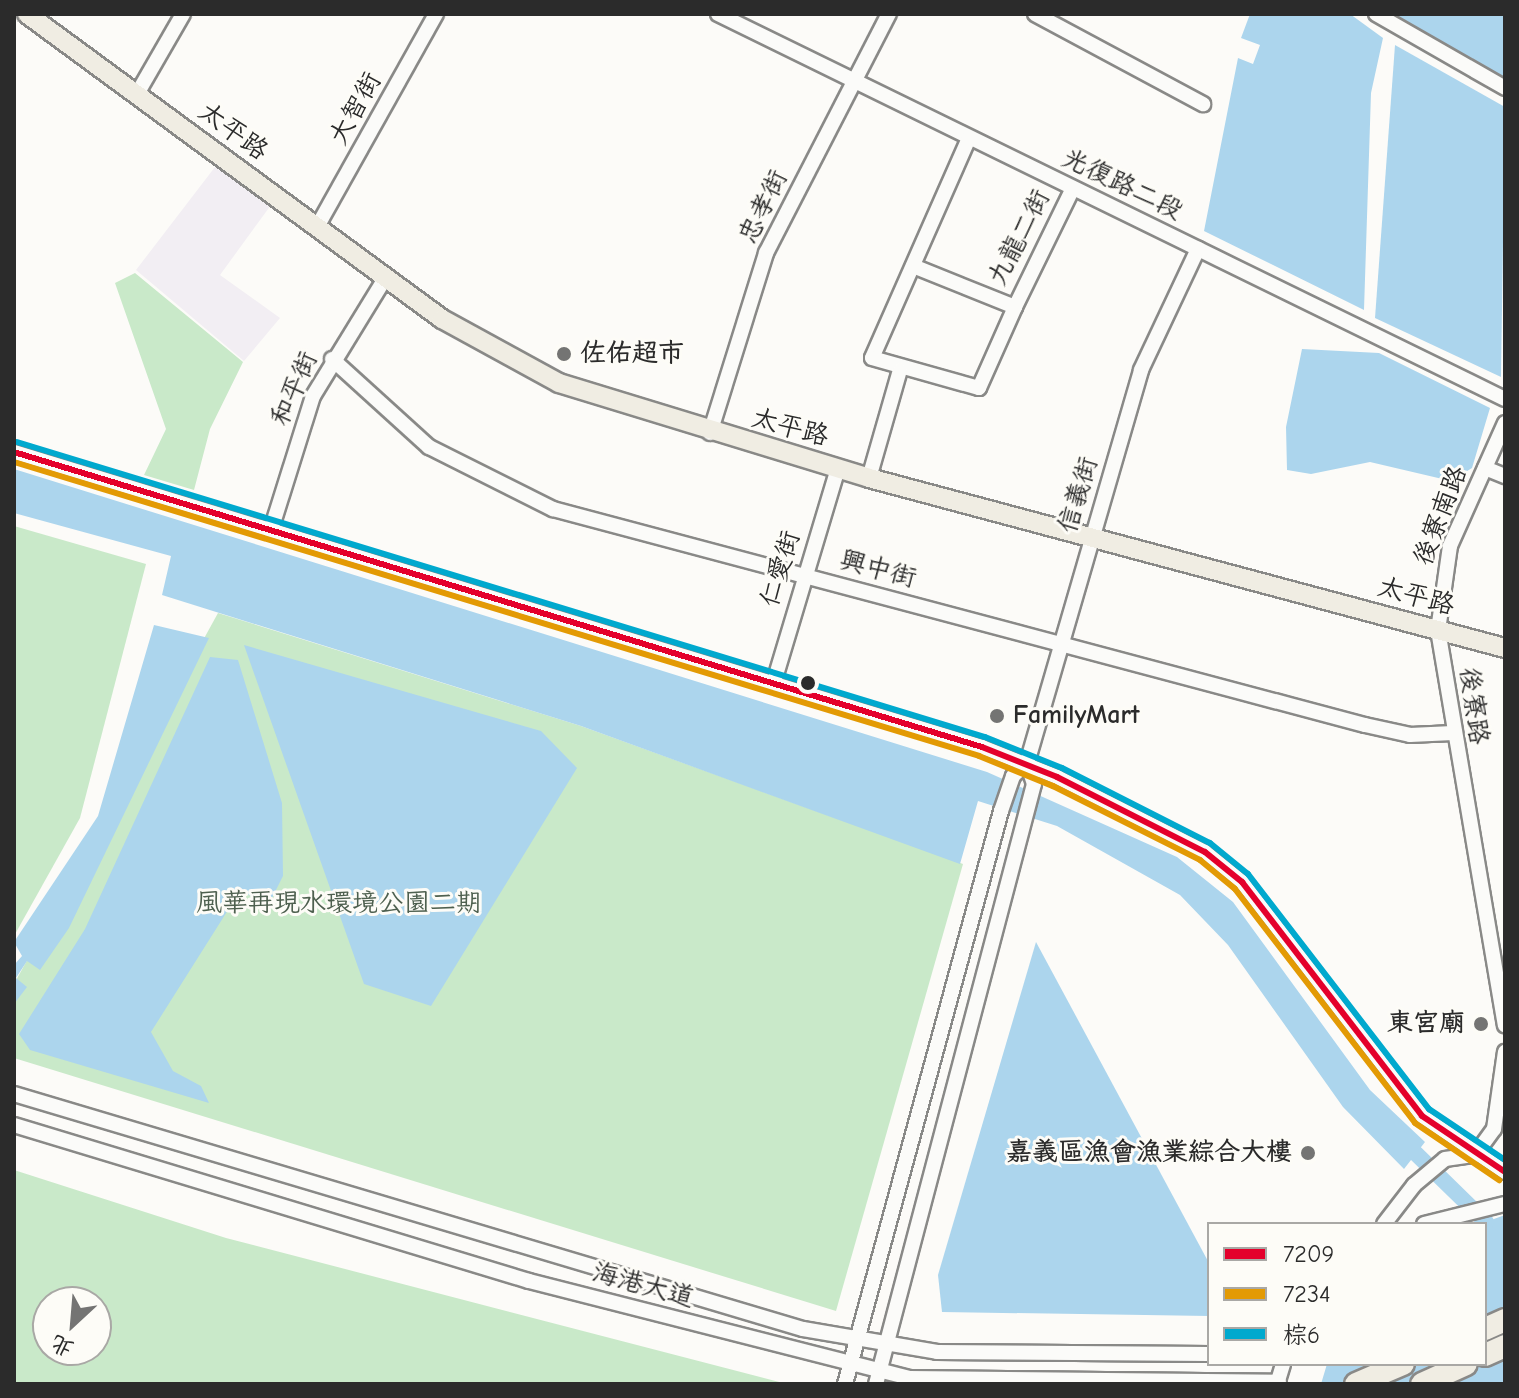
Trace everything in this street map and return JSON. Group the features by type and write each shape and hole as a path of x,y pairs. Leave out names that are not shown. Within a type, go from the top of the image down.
{"highway":[{"path":"1356,1384 1398,1366"},
{"path":"1422,1384 1462,1366"}],"main road":[{"name":"太平路","path":"27,14 386,277 498,355 559,383 710,433 869,478 1505,648"}],"street":[{"path":"137,94 183,14"},
{"name":"大智街","path":"317,227 436,14"},
{"name":"光復路二段","path":"718,14 1505,399"},
{"name":"忠孝街","path":"710,433 766,253 889,14"},
{"path":"1035,14 1203,104"},
{"path":"1376,14 1505,88"},
{"path":"969,138 872,358 900,370 979,388 1015,307"},
{"name":"九龍二街","path":"913,266 1015,307 1073,188"},
{"name":"信義街","path":"1027,763 1141,370 1198,249"},
{"name":"和平街","path":"271,530 332,359 386,277"},
{"name":"興中街","path":"332,359 393,419 480,479 553,509 1391,731 1453,733"},
{"path":"869,478 900,370"},
{"name":"後寮南路","path":"1438,630 1446,559 1505,423"},
{"path":"14,452 1027,763 1205,852 1242,882 1422,1116 1475,1155 1505,1172"},
{"name":"仁愛街","path":"773,685 838,468"},
{"path":"1485,468 1505,476"},
{"name":"後寮路","path":"1438,630 1453,733 1505,1025"},
{"path":"845,1384 854,1337 1001,811 1013,776 1027,763"},
{"path":"878,1378 1034,784 1027,763"},
{"path":"1386,1222 1445,1159 1475,1155 1498,1120 1505,1052"},
{"name":"海港大道","path":"14,1094 685,1299 854,1337 937,1352 1207,1354"},
{"name":"海港大道","path":"14,1125 529,1281 849,1365 878,1378 1278,1383"},
{"path":"1432,1222 1505,1204"},
{"path":"1180,1354 1207,1345"}],"shaded area":[{"path":"215,167 271,205 220,275 280,318 244,361 136,270"}],"green space":[{"path":"135,273 243,362 210,429 194,490 144,475 166,429 115,283"},
{"path":"14,526 146,564 80,818 14,936"},
{"name":"風華再現水環境公園二期","path":"218,613 581,726 963,864 836,1311 14,1058 14,984"},
{"path":"14,1170 226,1238 787,1384 14,1384"}],"water":[{"path":"1250,14 1350,14 1383,38 1371,93 1364,310 1204,231 1238,58 1253,64 1260,45 1241,38"},
{"path":"1385,14 1505,14 1505,84"},
{"path":"1395,45 1505,107 1501,377 1375,318"},
{"path":"1302,349 1379,353 1490,408 1472,468 1451,481 1370,462 1311,474 1287,470 1286,427"},
{"path":"14,469 987,772 1177,857 1233,902 1370,1090 1425,1142 1404,1169 1343,1107 1228,945 1180,895 1057,826 978,801 960,864 581,726 162,595 171,556 14,513"},
{"path":"154,625 209,638 69,928 40,970 27,961 16,978 27,987 14,1004 14,965 22,956 14,942 98,816"},
{"path":"244,645 541,731 577,768 431,1006 364,984"},
{"path":"210,657 238,660 282,803 283,876 269,904 240,891 151,1032 173,1071 201,1086 209,1103 30,1050 19,1034 85,929"},
{"path":"1036,942 1207,1259 1207,1316 942,1312 938,1275"},
{"path":"1505,1215 1505,1384 1321,1384 1326,1366 1487,1366 1486,1222"}],"waterway":[{"path":"1401,1139 1486,1222"}],"transit line":[{"name":"棕6","path":"17,442 985,737 1062,768 1210,843 1248,874 1429,1109 1505,1160"},
{"name":"7209","path":"14,452 982,747 1057,777 1205,852 1242,882 1422,1116 1505,1172"},
{"name":"7234","path":"14,462 979,756 1053,786 1200,860 1235,889 1415,1123 1499,1180"}],"place":[{"name":"佐佑超市","path":"564,354"},
{"name":"FamilyMart","path":"997,716"},
{"name":"東宮廟","path":"1481,1024"},
{"name":"嘉義區漁會漁業綜合大樓","path":"1308,1153"}]}
